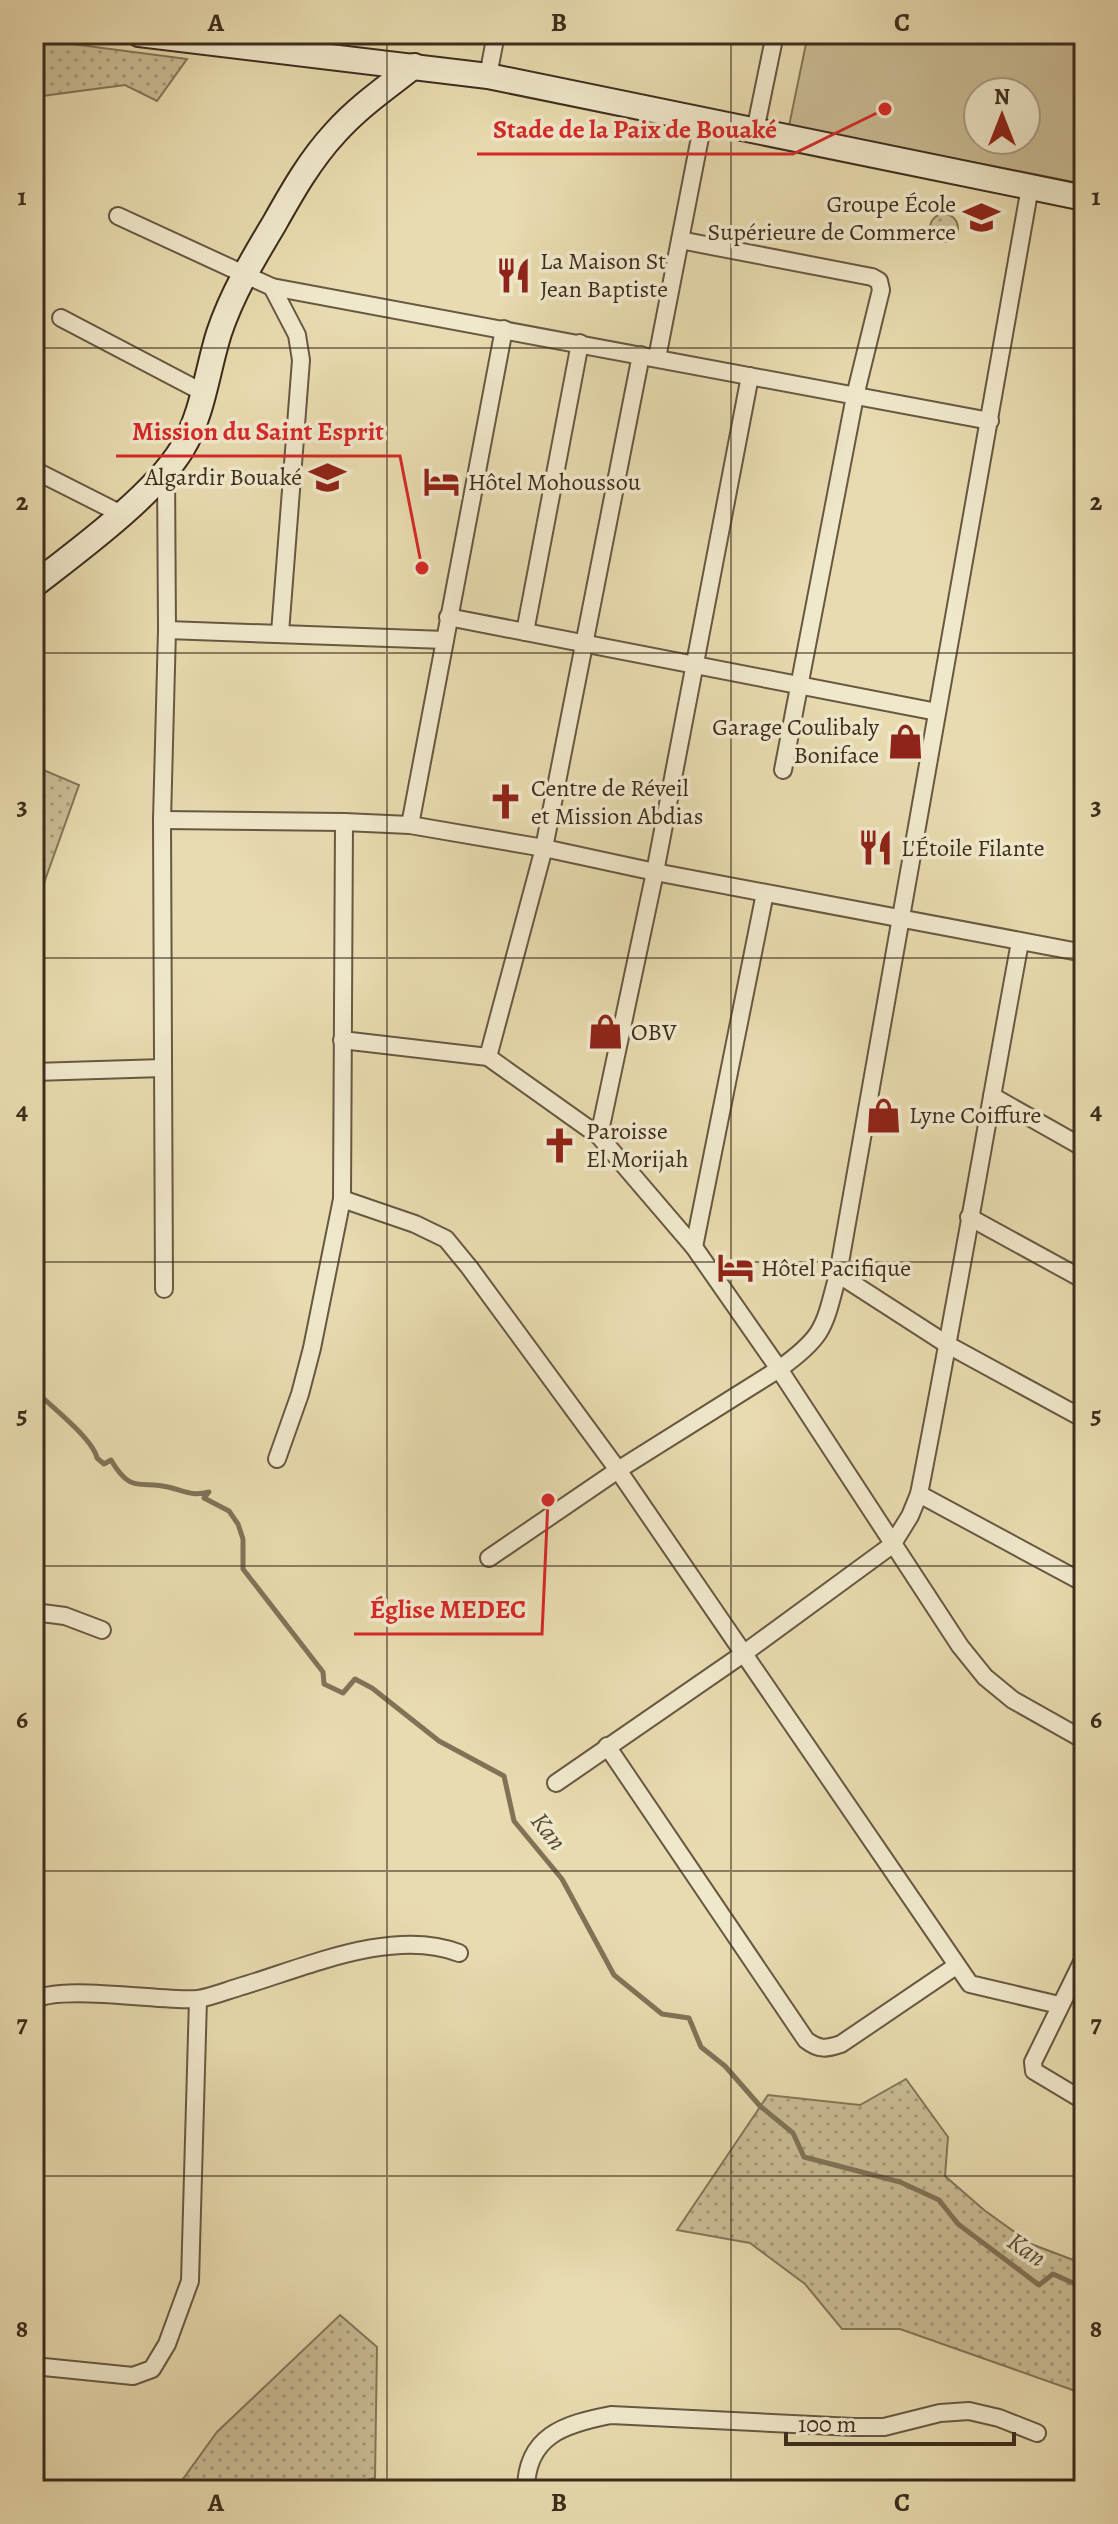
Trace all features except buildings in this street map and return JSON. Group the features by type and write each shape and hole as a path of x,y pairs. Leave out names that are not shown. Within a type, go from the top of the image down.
{"street":[{"path":"139,34 488,76 1084,198"},
{"path":"488,76 496,34"},
{"path":"755,131 775,34"},
{"path":"34,585 121,514 166,470 192,430 220,331 245,272 304,173 335,133 414,66"},
{"path":"488,1057 544,848 585,644 649,356 680,240 703,122"},
{"path":"489,1558 618,1470 779,1369 818,1336 827,1317 838,1274 902,919 1030,187"},
{"path":"118,216 272,287 990,421"},
{"path":"680,240 872,277 879,281 881,290 855,396 783,770"},
{"path":"272,287 297,335 301,360 280,633"},
{"path":"61,318 204,393"},
{"path":"410,825 504,329"},
{"path":"525,632 580,343"},
{"path":"599,1136 655,872 750,376"},
{"path":"34,470 121,514"},
{"path":"164,1289 162,820 167,630 166,470"},
{"path":"448,617 937,712"},
{"path":"167,630 445,640"},
{"path":"162,820 410,825 544,848 1084,953"},
{"path":"277,1459 312,1348 342,1199 344,822"},
{"path":"694,1247 765,893"},
{"path":"556,1783 743,1654 892,1545 910,1516 919,1494 948,1345 1020,942"},
{"path":"342,1040 488,1057 599,1136 694,1247 779,1369 960,1646 985,1677 1013,1700 1084,1740"},
{"path":"34,1072 163,1068"},
{"path":"992,1096 1084,1148"},
{"path":"342,1199 415,1224 446,1239 469,1267 618,1470 970,1984 1059,2005"},
{"path":"969,1217 1084,1280"},
{"path":"838,1274 948,1345 1084,1419"},
{"path":"919,1494 1084,1583"},
{"path":"34,1612 65,1616 102,1630"},
{"path":"607,1746 806,2040 815,2047 827,2049 841,2044 956,1966"},
{"path":"34,2001 38,1997 61,1994 198,1999 379,1947 412,1943 441,1945 459,1953"},
{"path":"1084,1958 1033,2062 1034,2071 1084,2101"},
{"path":"34,2366 133,2376 152,2369 167,2344 190,2281 198,1999"},
{"path":"526,2490 526,2470 532,2455 546,2438 577,2421 611,2415 884,2427 940,2413 969,2411 999,2418 1037,2433"}],"shaded area":[{"path":"808,34 1084,34 1084,184 789,126"},
{"path":"34,39 187,59 157,101 125,85 34,97"},
{"path":"944,214 954,218 958,228 954,238 944,242 934,238 930,228 934,218"},
{"path":"34,766 79,785 34,911"},
{"path":"906,2079 948,2137 945,2176 984,2210 1031,2244 1084,2264 1084,2394 900,2329 842,2329 805,2284 750,2243 677,2230 768,2095 860,2105"},
{"path":"340,2315 377,2347 375,2478 326,2490 175,2490 217,2432"}],"waterway":[{"name":"Kan","path":"34,1390 80,1432 97,1458 104,1464 111,1460 131,1482 194,1494 209,1492 204,1498 229,1511 243,1539 243,1569 323,1672 324,1684 343,1693 355,1679 372,1688 439,1741 504,1776 514,1821 562,1879 614,1975 662,2014 689,2018 701,2047 725,2066 760,2106 793,2133 804,2157 900,2182 939,2200 958,2224 1039,2285 1053,2274 1084,2288"}],"place":[{"name":"Stade de la Paix de Bouaké","path":"885,109"},
{"name":"Groupe École Supérieure de Commerce","path":"982,218"},
{"name":"La Maison St Jean Baptiste","path":"514,275"},
{"name":"Algardir Bouaké","path":"328,477"},
{"name":"Hôtel Mohoussou","path":"442,482"},
{"name":"Mission du Saint Esprit","path":"422,568"},
{"name":"Garage Coulibaly Boniface","path":"905,741"},
{"name":"Centre de Réveil et Mission Abdias","path":"505,802"},
{"name":"L'Étoile Filante","path":"875,848"},
{"name":"OBV","path":"605,1032"},
{"name":"Lyne Coiffure","path":"883,1115"},
{"name":"Paroisse El Morijah","path":"560,1145"},
{"name":"Hôtel Pacifique","path":"735,1268"},
{"name":"Église MEDEC","path":"548,1500"}]}
